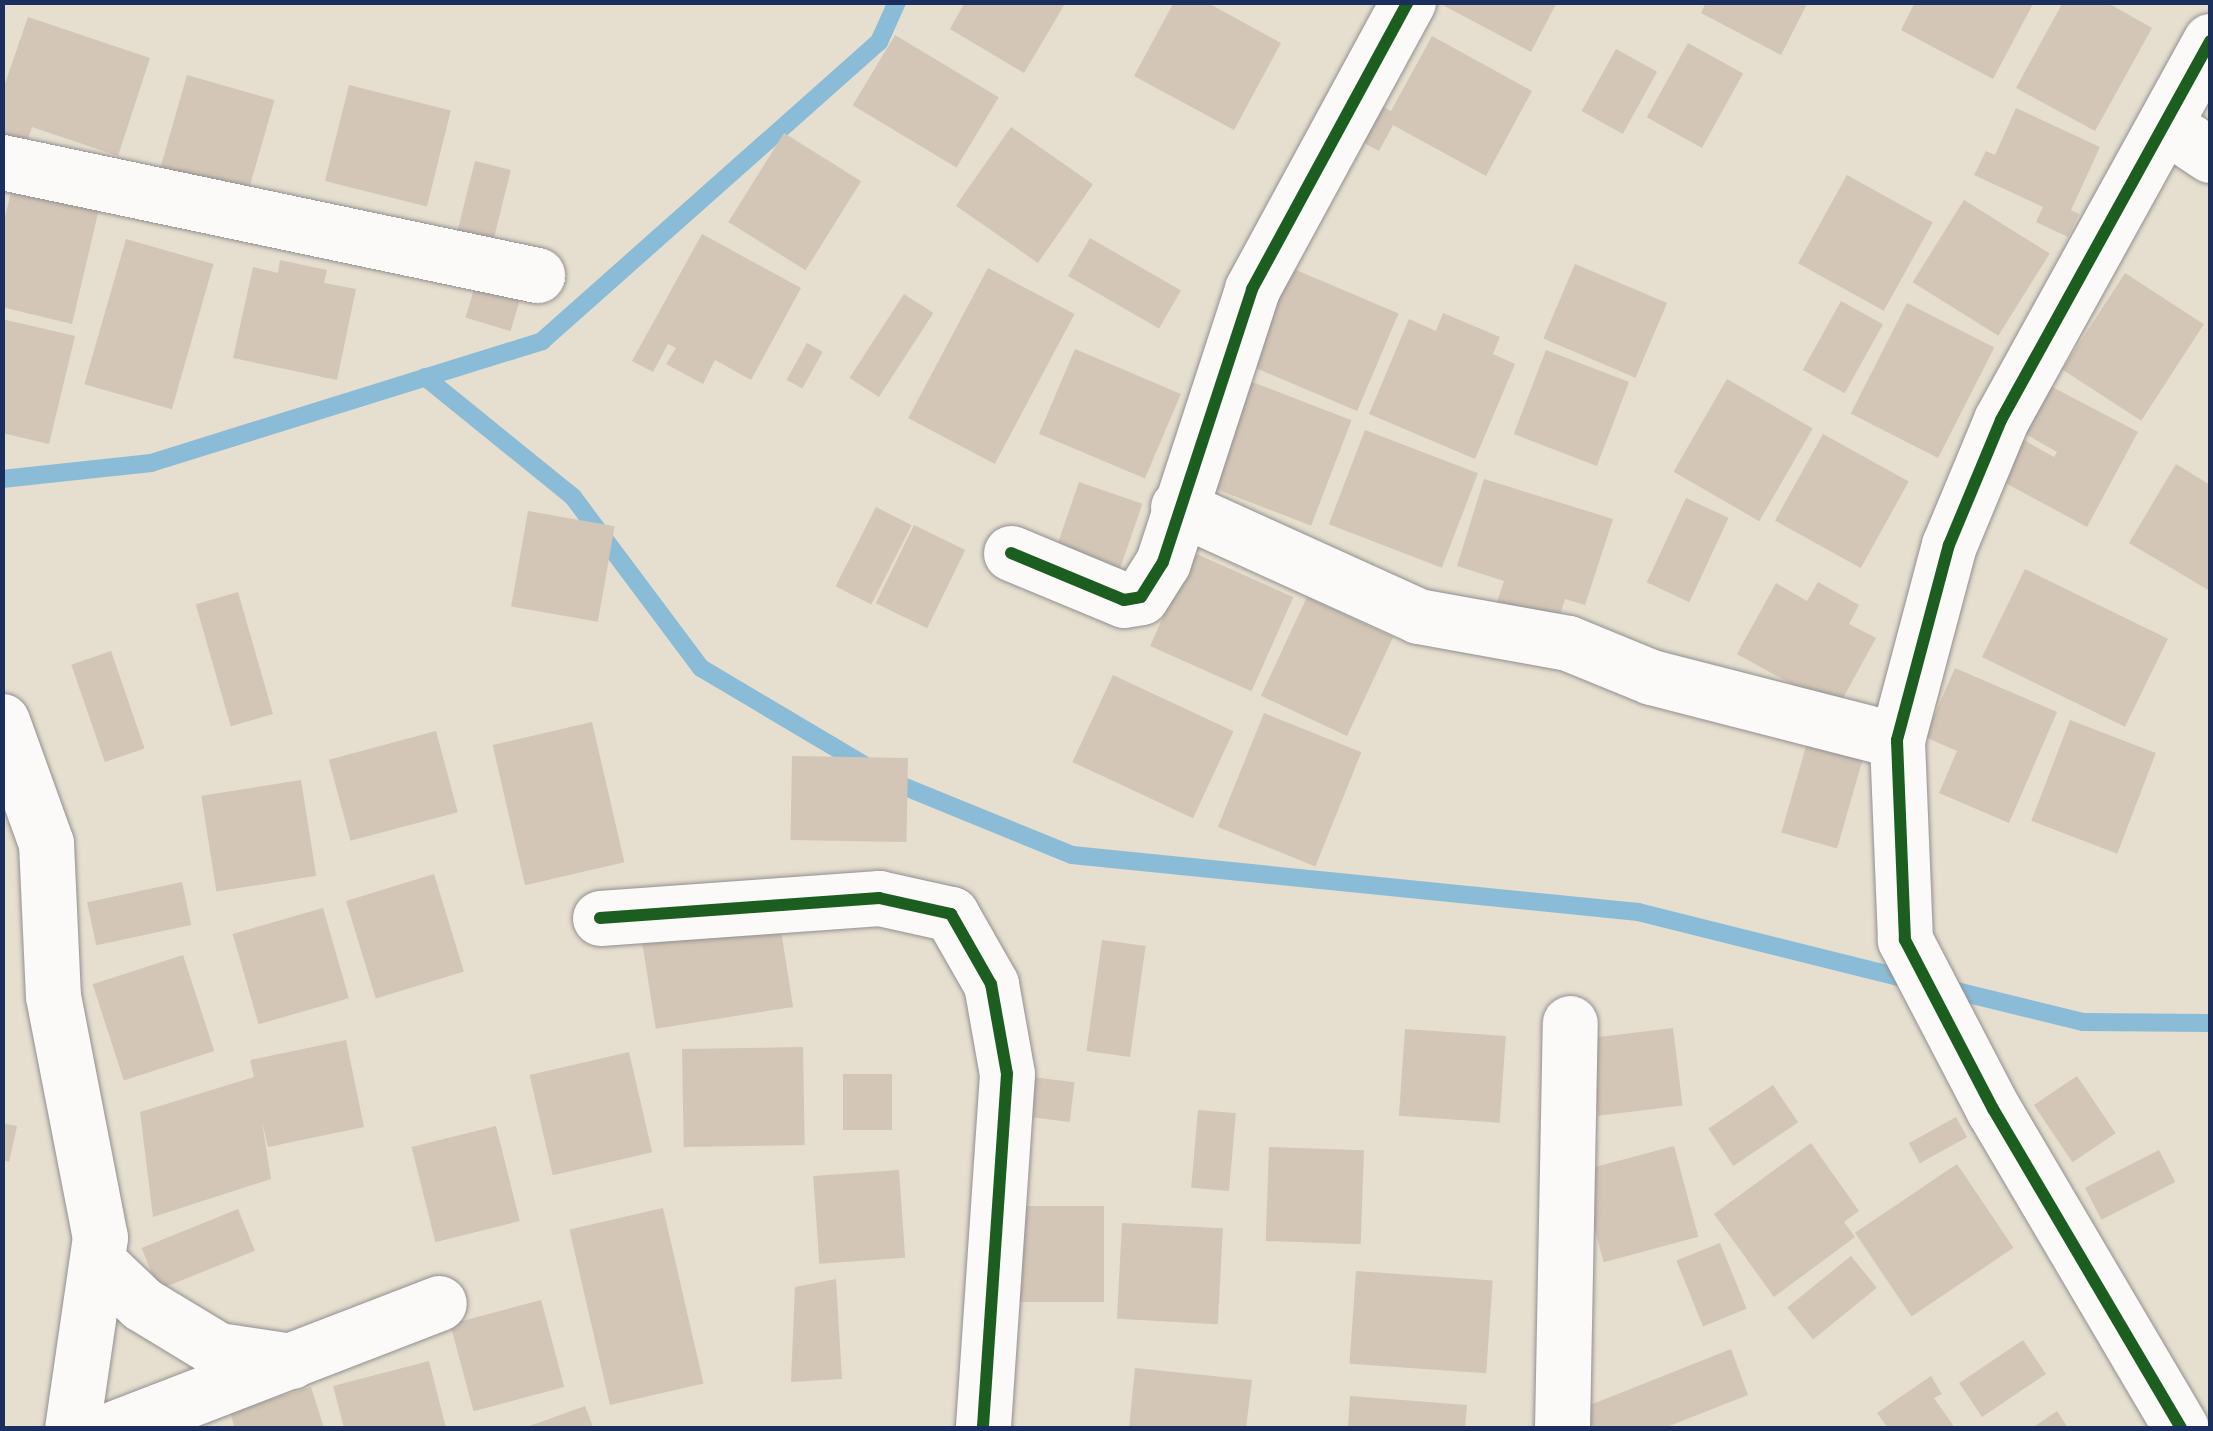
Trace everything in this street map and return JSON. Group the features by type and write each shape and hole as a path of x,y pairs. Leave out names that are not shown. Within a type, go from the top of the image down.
{"street":[{"path":"1011,553 1124,600 1141,596 1163,562 1252,288 1408,2"},
{"path":"2181,1428 1993,1109 1905,940 1897,740 1949,545 2001,420 2210,41"},
{"path":"2165,125 2210,156"},
{"path":"2,162 537,275"},
{"path":"1178,507 1418,616 1568,643 1650,677 1897,740"},
{"path":"2,721 46,843 53,996 100,1264 72,1428"},
{"path":"600,918 880,898 951,914 992,984 1007,1074 983,1428"},
{"path":"1562,1428 1570,1024"},
{"path":"100,1264 142,1304 218,1350 299,1362"},
{"path":"115,1428 130,1417 299,1362 439,1303"}],"building":[{"path":"965,2 1066,2 1024,73 950,29"},
{"path":"1174,2 1206,2 1281,43 1234,130 1134,76"},
{"path":"1437,2 1557,2 1531,52"},
{"path":"1706,2 1808,2 1781,55 1701,13"},
{"path":"1915,2 2034,2 1993,79 1901,30"},
{"path":"2063,2 2106,2 2152,28 2095,131 2016,88"},
{"path":"28,17 150,58 118,156 32,127 25,149 2,142 2,92"},
{"path":"895,35 999,97 956,168 853,105"},
{"path":"1432,36 1532,91 1486,176 1393,125 1379,151 1349,135 1368,98 1391,111"},
{"path":"1688,43 1743,74 1702,148 1647,117"},
{"path":"1616,49 1657,72 1623,134 1582,111"},
{"path":"187,75 274,100 248,193 160,168"},
{"path":"349,85 451,110 427,206 325,181"},
{"path":"2016,108 2100,147 2071,210 2079,214 2068,237 2036,222 2043,207 1974,175 1986,151 1995,155"},
{"path":"1011,127 1093,184 1038,263 956,206"},
{"path":"784,133 861,181 806,270 728,222"},
{"path":"475,161 511,170 493,244 457,235"},
{"path":"1847,175 1933,223 1884,311 1798,263"},
{"path":"12,188 99,209 72,324 2,307 2,229"},
{"path":"1964,200 2050,254 1998,336 1913,282"},
{"path":"702,234 801,288 751,380 715,360 703,384 666,364 676,348 668,344 653,372 632,361"},
{"path":"1090,238 1181,290 1159,329 1068,276"},
{"path":"126,239 213,264 172,409 84,384"},
{"path":"280,260 327,270 324,283 356,289 337,380 233,358 253,267 278,273"},
{"path":"1575,264 1667,303 1635,378 1543,339"},
{"path":"1289,267 1399,313 1357,411 1248,365"},
{"path":"988,268 1075,314 995,464 908,418"},
{"path":"2125,273 2204,324 2141,421 2062,369"},
{"path":"476,283 521,297 510,331 465,317"},
{"path":"904,294 933,313 879,397 850,378"},
{"path":"1841,301 1883,324 1845,393 1803,370"},
{"path":"1907,303 1994,347 1938,458 1851,413"},
{"path":"1443,313 1500,337 1493,354 1515,364 1475,459 1369,414 1409,319 1436,331"},
{"path":"2,319 75,336 49,444 2,433"},
{"path":"807,343 823,352 802,388 787,380"},
{"path":"1075,349 1181,394 1145,479 1039,434"},
{"path":"1546,350 1629,382 1597,466 1514,434"},
{"path":"1727,379 1813,428 1759,521 1674,472"},
{"path":"1247,380 1352,420 1311,526 1207,485"},
{"path":"2043,382 2138,432 2087,527 1998,479 2020,438 2054,457 2057,452 2017,429"},
{"path":"1365,430 1478,473 1442,568 1329,524"},
{"path":"1823,434 1909,482 1861,568 1775,521"},
{"path":"2176,464 2210,485 2210,591 2129,543"},
{"path":"1484,479 1613,519 1585,605 1565,599 1557,624 1496,605 1504,581 1457,566"},
{"path":"1079,482 1142,504 1117,579 1053,557"},
{"path":"1686,498 1729,518 1689,602 1647,582"},
{"path":"876,507 912,525 871,604 836,586"},
{"path":"528,511 615,526 598,622 511,607"},
{"path":"914,525 965,550 927,628 876,603"},
{"path":"1192,552 1293,597 1252,691 1150,646"},
{"path":"2025,569 2168,639 2125,727 1982,657"},
{"path":"1818,582 1859,605 1849,624 1876,638 1837,709 1737,654 1776,583 1807,601"},
{"path":"238,592 273,714 231,726 196,604"},
{"path":"1307,597 1393,637 1347,736 1261,696"},
{"path":"111,651 145,748 105,762 71,665"},
{"path":"1955,668 2057,712 2009,823 1939,793 1957,751 1925,737"},
{"path":"1113,675 1234,731 1193,818 1072,762"},
{"path":"1264,713 1361,752 1315,866 1218,827"},
{"path":"2070,720 2156,753 2117,854 2031,821"},
{"path":"592,722 624,862 525,885 493,745"},
{"path":"1813,722 1869,738 1837,849 1781,833"},
{"path":"436,731 458,812 351,841 329,760"},
{"path":"792,756 908,758 907,842 791,840"},
{"path":"301,780 316,876 216,892 201,796"},
{"path":"434,874 464,972 376,998 346,901"},
{"path":"182,882 191,925 96,945 87,902"},
{"path":"323,908 349,998 259,1024 233,934"},
{"path":"779,918 793,1007 656,1029 642,940"},
{"path":"1102,940 1146,946 1130,1057 1086,1051"},
{"path":"183,955 214,1051 124,1080 93,984"},
{"path":"1673,1028 1683,1105 1598,1116 1589,1038"},
{"path":"1405,1029 1506,1036 1500,1123 1399,1116"},
{"path":"346,1040 364,1127 268,1147 262,1122 271,1179 153,1217 140,1112 254,1077 250,1060"},
{"path":"803,1047 805,1145 684,1147 682,1049"},
{"path":"629,1052 652,1152 553,1175 530,1075"},
{"path":"843,1074 892,1074 892,1130 843,1130"},
{"path":"1016,1075 1075,1082 1070,1122 1011,1115"},
{"path":"2077,1076 2116,1133 2072,1162 2034,1105"},
{"path":"1773,1085 1798,1122 1733,1166 1708,1129"},
{"path":"1198,1110 1236,1113 1229,1191 1191,1188"},
{"path":"1956,1117 1967,1137 1920,1163 1909,1143"},
{"path":"2,1123 17,1126 9,1162 2,1160"},
{"path":"496,1126 520,1221 435,1242 412,1147"},
{"path":"1811,1143 1859,1211 1844,1222 1855,1237 1774,1297 1714,1214"},
{"path":"1674,1146 1698,1237 1604,1262 1579,1171"},
{"path":"1269,1147 1364,1150 1361,1244 1266,1241"},
{"path":"2159,1150 2175,1182 2101,1220 2085,1188"},
{"path":"1957,1164 2013,1248 1912,1317 1855,1233"},
{"path":"899,1170 905,1258 819,1264 813,1176"},
{"path":"1008,1206 1104,1206 1104,1302 1008,1302"},
{"path":"663,1208 703,1383 610,1405 569,1230"},
{"path":"238,1209 255,1251 158,1290 142,1248"},
{"path":"1122,1223 1223,1228 1218,1324 1117,1319"},
{"path":"1720,1243 1747,1309 1703,1326 1676,1261"},
{"path":"1851,1256 1877,1288 1813,1339 1787,1308"},
{"path":"1356,1271 1493,1281 1486,1373 1350,1364"},
{"path":"836,1279 842,1379 791,1382 795,1287"},
{"path":"541,1300 564,1387 473,1411 450,1324"},
{"path":"2023,1340 2046,1374 1982,1417 1959,1383"},
{"path":"1731,1349 1748,1395 1664,1428 1588,1428 1580,1409"},
{"path":"429,1361 446,1428 344,1428 333,1386"},
{"path":"1135,1368 1252,1380 1246,1428 1129,1428"},
{"path":"1931,1376 1942,1394 1934,1398 1955,1428 1888,1428 1877,1413"},
{"path":"311,1387 324,1428 235,1428 230,1412"},
{"path":"1350,1396 1467,1405 1465,1428 1348,1428"},
{"path":"585,1406 593,1427 524,1428"},
{"path":"2057,1411 2068,1428 2032,1428"}],"waterway":[{"path":"2,479 151,463 542,341 879,42 897,2"},
{"path":"425,377 573,497 701,668 893,782 1072,855 1638,912 1915,981"},
{"path":"1940,987 2083,1022 2210,1023"}],"cycle path":[{"path":"1011,553 1124,600 1141,597 1163,562 1252,289 1408,2"},
{"path":"2181,1428 1993,1109 1905,940 1897,740 1949,545 2001,420 2210,41"},
{"path":"600,918 879,898 951,914 991,984 1007,1074 983,1428"}]}
